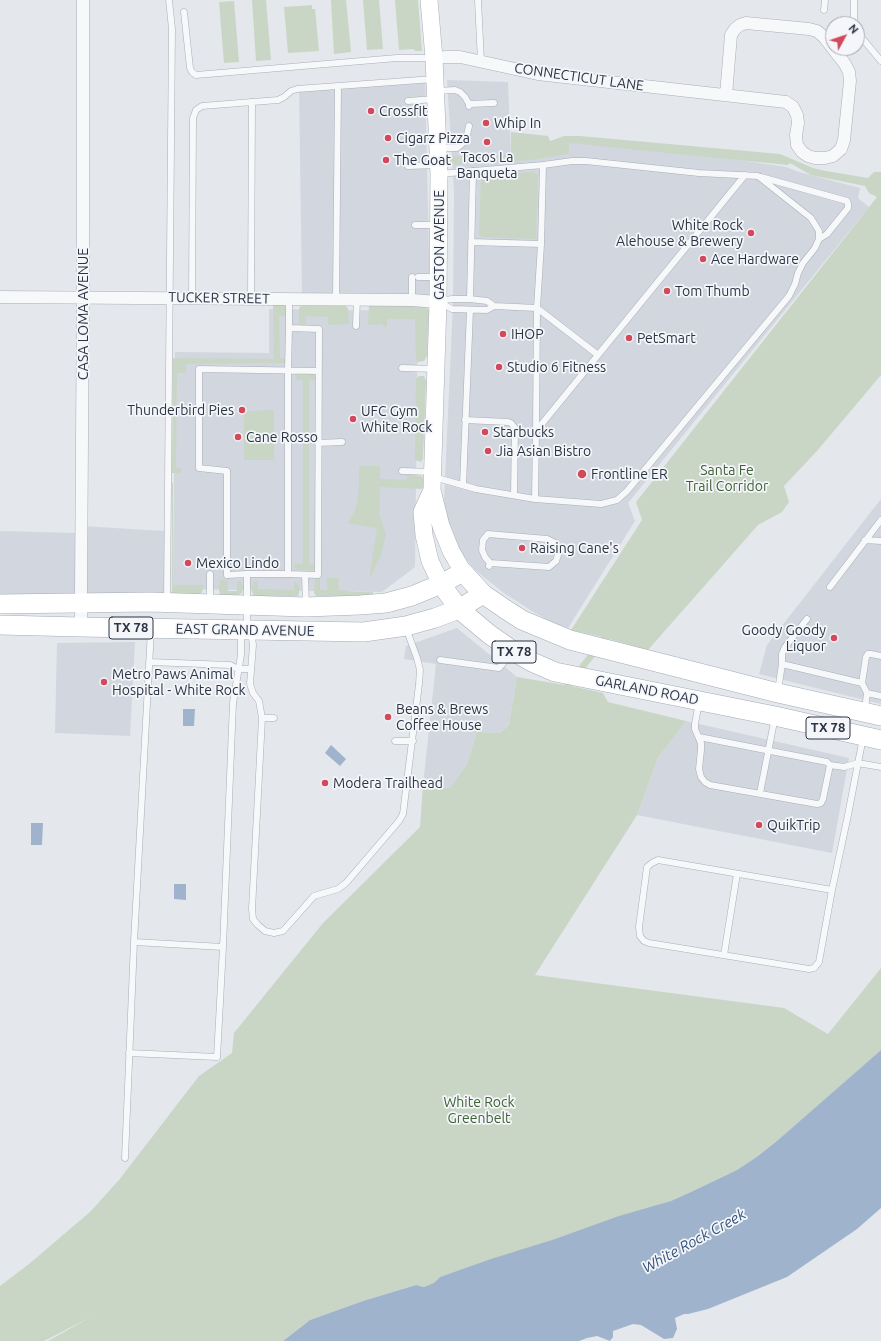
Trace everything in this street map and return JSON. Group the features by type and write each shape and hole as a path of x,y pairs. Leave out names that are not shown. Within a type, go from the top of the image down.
{"main road":[{"name":"EAST GRAND AVENUE","path":"0,604 167,602 247,606 360,605 386,603 412,596 441,584 463,572"},
{"name":"GARLAND ROAD","path":"463,572 483,594 522,620 570,640 778,693 873,714"},
{"name":"GARLAND ROAD","path":"441,584 459,609 489,634 532,662 555,672 775,716 872,738"},
{"name":"EAST GRAND AVENUE","path":"0,625 80,628 364,632 406,626 435,618 459,609 483,594"},
{"path":"775,716 778,693"}],"street":[{"name":"CASA LOMA AVENUE","path":"80,628 82,604 83,0"},
{"name":"GASTON AVENUE","path":"429,0 436,89 439,170 439,277 432,480 441,526 463,572"},
{"name":"CONNECTICUT LANE","path":"434,58 460,58 538,74 786,102 793,107 796,115 798,123 796,136 797,145 802,152 815,158 825,158 833,156 841,149 845,133 850,81 849,72 824,37 817,31 746,22 740,25 735,29 731,36 726,95"},
{"name":"TUCKER STREET","path":"0,296 357,299 438,302"},
{"name":"GASTON AVENUE","path":"432,480 422,512 424,535 430,561 441,584"}],"lane":[{"path":"167,602 172,29 169,0"},
{"path":"478,0 481,62"},
{"path":"824,10 825,0"},
{"path":"854,0 854,16"},
{"path":"184,12 190,68 196,75 397,58 434,58"},
{"path":"865,42 881,61"},
{"path":"336,299 338,86"},
{"path":"192,298 193,118 196,110 202,106 278,100 291,91 297,89 338,86 455,90 460,92 469,105 494,102"},
{"path":"408,101 436,89"},
{"path":"251,298 252,102"},
{"path":"438,148 457,148 466,139 469,126"},
{"path":"408,166 439,170 473,171 572,161 586,161 699,173 758,176 847,201 848,208 827,234 819,239"},
{"path":"535,499 537,308 541,244 543,165"},
{"path":"470,299 473,171"},
{"path":"536,431 745,175"},
{"path":"402,471 432,480 462,484 476,489 535,499 601,504 617,500 627,491 789,296 803,263 815,248 819,239 818,231 811,218 758,176"},
{"path":"415,224 439,225"},
{"path":"472,242 541,244"},
{"path":"412,300 415,277 439,277"},
{"path":"438,302 452,298 470,299 487,301 494,306"},
{"path":"288,574 289,299"},
{"path":"356,326 357,299"},
{"path":"438,302 452,309 487,310 494,306 537,308 598,355"},
{"path":"462,484 470,310"},
{"path":"289,328 319,329 319,371 318,443 318,575 227,575 227,471 199,468 199,369 319,371"},
{"path":"402,368 435,370"},
{"path":"465,420 508,422 515,428 514,495"},
{"path":"318,443 342,442"},
{"path":"830,587 881,520"},
{"path":"488,534 547,539 555,543 557,548 558,555 556,561 549,567 490,565 482,550 483,540 488,534"},
{"path":"865,540 881,542"},
{"path":"210,574 210,604"},
{"path":"247,574 247,630 252,638 253,645 250,684 253,693 259,701 262,718 252,909 253,919 265,931 274,933 283,931 314,896 338,889 346,884 399,822 404,814 420,670 406,626"},
{"path":"305,574 306,606"},
{"path":"778,693 782,654 785,647 807,619"},
{"path":"125,1158 134,942 151,628"},
{"path":"129,1053 217,1057 233,703 241,656 241,638 247,630"},
{"path":"440,660 499,668 513,651"},
{"path":"873,714 867,693 862,683 866,657 868,654 881,656"},
{"path":"149,662 230,665 238,669 251,670"},
{"path":"782,664 862,683"},
{"path":"867,693 881,696"},
{"path":"690,699 695,729 699,737 701,750 698,770 701,777 710,785 817,804 821,803 823,799 830,765"},
{"path":"760,793 775,716"},
{"path":"262,718 274,718"},
{"path":"699,737 827,762 830,765 844,767 858,763 881,767"},
{"path":"832,890 658,860 648,867 639,927 640,936 641,939 649,943 809,969 814,968 819,962 858,763 872,738"},
{"path":"395,741 413,741"},
{"path":"724,955 738,874"},
{"path":"134,942 223,947"}],"shaded area":[{"path":"425,77 430,298 302,294 299,86"},
{"path":"447,80 508,82 511,158 567,154 571,141 727,158 786,167 799,172 860,188 858,198 869,207 628,503 635,521 568,628 551,622 535,613 504,593 475,570 452,542 445,519 444,502 453,304 454,191"},
{"path":"269,309 418,311 415,567 382,592 173,589 175,352 269,353"},
{"path":"881,499 881,704 759,674 767,645"},
{"path":"81,526 165,531 165,597 80,594"},
{"path":"0,531 77,533 75,596 0,597"},
{"path":"457,628 517,677 509,723 500,733 477,732 467,764 450,788 423,785 436,664 404,659 406,646"},
{"path":"135,642 130,736 55,733 57,643"},
{"path":"686,721 849,758 832,853 637,815 658,758"}],"green space":[{"path":"252,0 266,0 271,60 256,61"},
{"path":"331,0 346,0 351,52 334,54"},
{"path":"363,0 379,0 383,49 367,50"},
{"path":"395,0 418,0 422,51 416,51 413,49 399,50"},
{"path":"234,1 239,62 224,63 219,2"},
{"path":"312,5 312,9 315,9 319,51 288,53 284,7"},
{"name":"White Rock Greenbelt","path":"511,132 548,136 550,141 564,136 580,136 780,154 813,168 868,178 874,172 881,172 881,375 817,451 784,486 789,502 782,512 758,525 648,650 609,639 571,686 603,693 608,702 686,721 658,758 637,815 535,975 784,1008 828,1034 881,968 881,1050 778,1140 737,1170 671,1201 440,1277 435,1283 424,1287 416,1285 363,1301 310,1320 283,1341 48,1341 91,1317 44,1341 0,1341 0,1286 29,1264 90,1212 119,1180 199,1076 232,1053 234,1033 323,923 420,827 423,785 450,788 467,764 477,732 500,733 509,724 517,677 564,685 602,637 571,630 642,520 636,502 877,197 869,193 865,186 811,175 790,163 788,165 570,143 568,154 531,160 450,165 450,157 511,154"},
{"path":"533,172 538,176 536,237 534,239 530,239 481,236 479,234 481,177 484,175"},
{"path":"273,305 282,305 286,308 287,316 279,316 280,358 287,359 285,363 186,364 186,372 177,373 176,467 181,468 181,473 172,473 173,358 274,359"},
{"path":"369,305 424,306 429,310 427,356 424,361 417,362 416,360 415,319 387,319 387,327 383,327 383,324 368,325"},
{"path":"301,306 346,306 348,309 349,324 328,325 328,317 306,316 306,326 303,326 299,323 299,308"},
{"path":"300,373 314,374 317,379 309,380 309,564 317,565 313,570 298,570 295,568 294,564 303,564 303,380 295,380 296,376"},
{"path":"419,376 424,376 426,381 423,459 421,462 415,460 416,379"},
{"path":"274,410 274,460 244,460 244,415 248,411"},
{"path":"359,466 380,466 380,479 407,480 407,475 409,474 421,476 423,478 423,488 421,489 380,487 379,513 386,535 381,555 369,580 377,528 348,523 356,508 359,487"},
{"path":"172,483 173,585 204,585 202,592 199,595 173,595 172,592"},
{"path":"320,578 320,590 327,590 327,578 339,578 338,590 373,592 373,594 372,596 316,596 314,593 315,579"},
{"path":"220,580 228,580 228,591 237,591 237,581 241,581 243,587 242,593 238,595 220,595 218,585 220,585"},
{"path":"258,580 258,589 294,590 294,581 299,585 298,596 254,596 252,586 254,582"}],"water":[{"path":"183,709 195,709 194,726 183,726"},
{"path":"331,745 346,759 340,766 325,753"},
{"path":"31,823 43,823 42,845 31,845"},
{"path":"174,884 186,884 186,900 174,899"},
{"name":"White Rock Creek","path":"881,1050 881,1208 857,1229 787,1277 708,1309 684,1314 675,1318 677,1329 673,1338 664,1339 641,1325 633,1324 613,1331 613,1337 610,1341 597,1336 579,1341 283,1341 310,1320 363,1301 416,1285 424,1287 434,1283 440,1277 491,1259 555,1239 619,1216 671,1201 737,1170 778,1140"}],"place":[{"name":"Crossfit","path":"371,111"},
{"name":"Whip In","path":"486,123"},
{"name":"Cigarz Pizza","path":"388,138"},
{"name":"Tacos La Banqueta","path":"487,142"},
{"name":"The Goat","path":"386,160"},
{"name":"White Rock Alehouse & Brewery","path":"751,233"},
{"name":"Ace Hardware","path":"703,259"},
{"name":"Tom Thumb","path":"667,291"},
{"name":"IHOP","path":"503,334"},
{"name":"PetSmart","path":"629,338"},
{"name":"Studio 6 Fitness","path":"499,367"},
{"name":"Thunderbird Pies","path":"242,410"},
{"name":"UFC Gym White Rock","path":"353,419"},
{"name":"Starbucks","path":"485,432"},
{"name":"Cane Rosso","path":"238,437"},
{"name":"Jia Asian Bistro","path":"488,451"},
{"name":"Frontline ER","path":"582,474"},
{"name":"Raising Cane's","path":"522,548"},
{"name":"Mexico Lindo","path":"188,563"},
{"name":"Goody Goody Liquor","path":"834,638"},
{"name":"Metro Paws Animal Hospital - White Rock","path":"104,682"},
{"name":"Beans & Brews Coffee House","path":"388,717"},
{"name":"Modera Trailhead","path":"325,783"},
{"name":"QuikTrip","path":"759,825"}],"park label":[{"name":"Santa Fe Trail Corridor","path":"727,478"}]}
